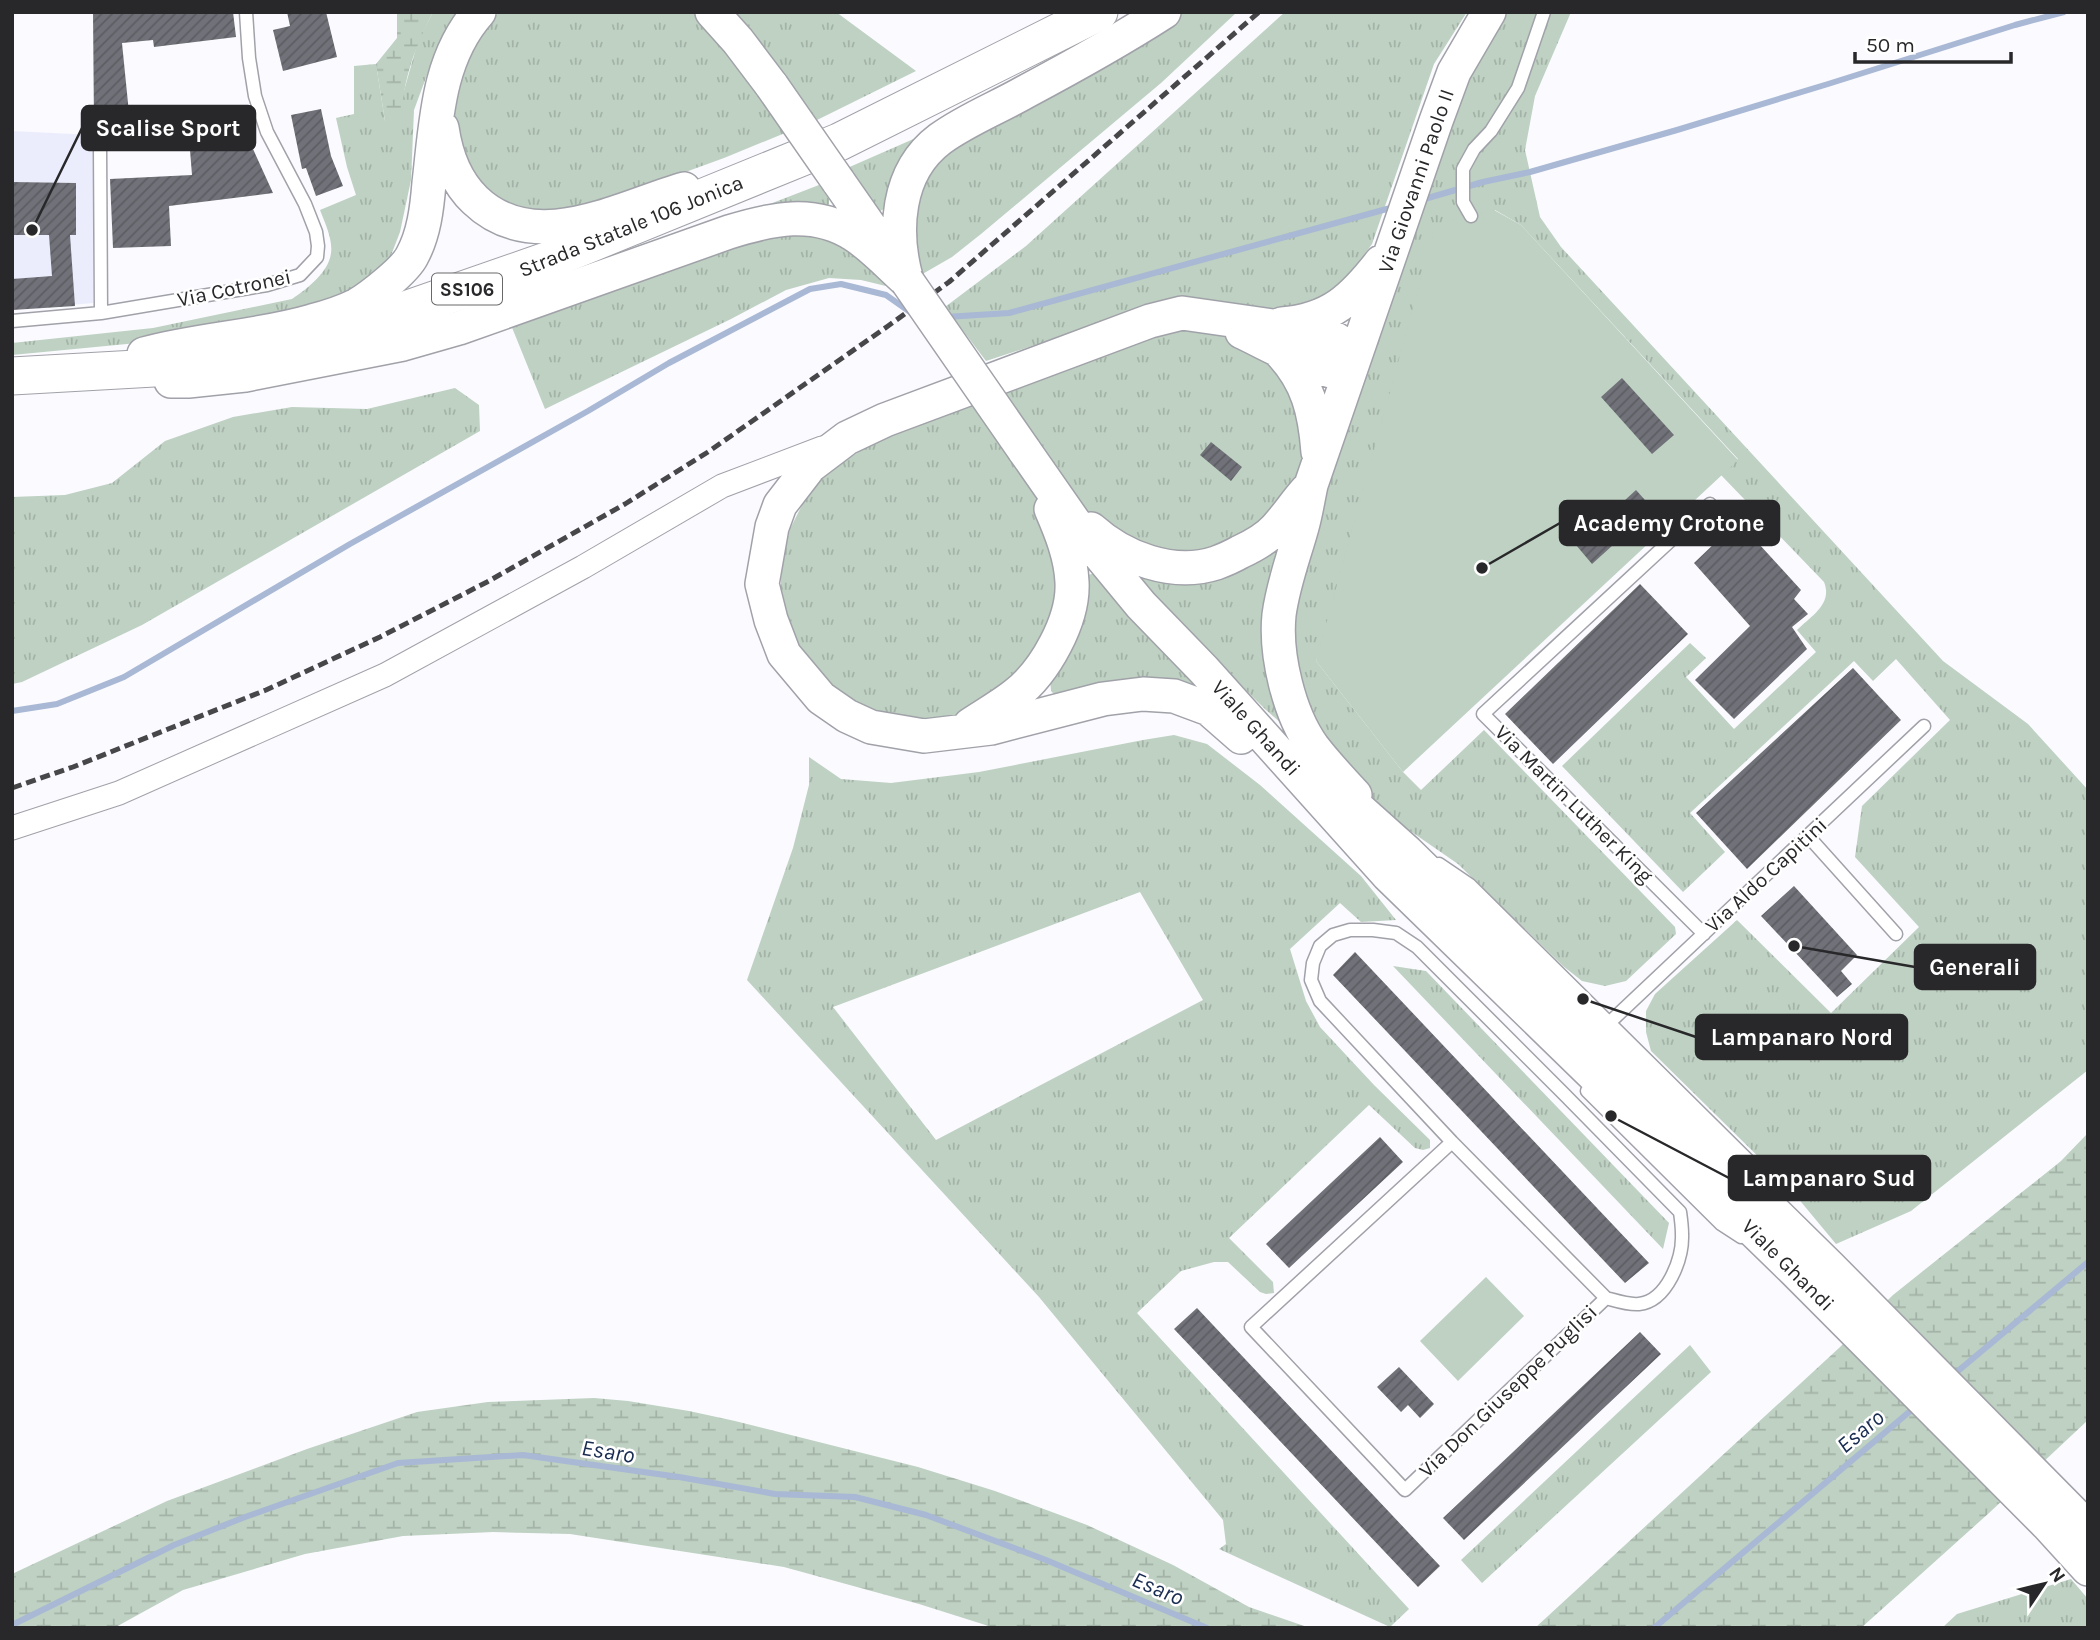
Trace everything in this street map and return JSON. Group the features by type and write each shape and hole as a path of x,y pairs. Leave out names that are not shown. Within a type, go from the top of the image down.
{"main road":[{"path":"78,373 167,348 302,324 356,305 377,291 411,259 419,240 427,202 439,98 447,66 457,44 479,12"},
{"path":"712,12 772,86 1024,450 1093,531 1122,552 1148,562 1190,567 1215,563 1249,548 1276,528 1314,474"},
{"name":"Strada Statale 106 Jonica","path":"12,376 202,362 289,346 348,330 552,259 839,142 1099,12"},
{"path":"907,281 901,259 899,215 909,182 928,150 958,127 1067,69 1164,12"},
{"name":"Via Giovanni Paolo II","path":"1314,474 1454,72 1489,12"},
{"path":"439,98 448,158 461,183 471,197 497,217 527,225 547,227 575,224 606,216 660,196 839,142"},
{"path":"78,373 132,382 188,381 245,375 403,344 459,328 729,232 767,221 785,219 828,223 854,235 907,281"},
{"path":"1272,336 1289,323 1338,307 1354,295 1395,243"},
{"path":"1352,364 1337,374 1318,367 1272,336 1205,316 1182,313 1150,321 885,420 847,438 810,466 780,505 772,527 762,584 771,621 784,654 821,698 847,716 871,727 924,736 991,728 1103,699 1143,694 1174,696 1209,709 1282,774 1398,863"},
{"path":"1272,336 1298,373 1313,410 1314,474 1279,616 1279,651 1285,686 1311,745 1398,863"},
{"path":"963,730 1016,695 1039,671 1058,639 1069,610 1072,584 1069,561 1059,528 1024,450"},
{"name":"Viale Ghandi","path":"1024,450 1084,536 1141,605 1398,863 1794,1270 2048,1524 2088,1569"},
{"name":"Viale Ghandi","path":"1398,863 1830,1266 2088,1528"}],"street":[{"path":"12,828 119,793 386,675 583,567 722,486 847,438"}],"lane":[{"name":"Via Cotronei","path":"12,321 101,313 267,285 300,275 317,257 316,232 267,132 255,96 246,12"},
{"path":"1471,216 1463,202 1463,169 1474,149 1491,131 1518,88 1544,12"},
{"path":"100,147 101,313"},
{"name":"Via Martin Luther King","path":"1704,934 1483,714 1710,504"},
{"name":"Via Aldo Capitini","path":"1608,1024 1924,726"},
{"path":"1808,836 1896,934"},
{"path":"1417,923 1398,863 1430,857 1470,886 1757,1169 1830,1266"},
{"name":"Via Don Giuseppe Puglisi","path":"1350,930 1396,933 1417,947 1571,1087 1680,1212 1683,1235 1678,1261 1661,1292 1642,1304 1625,1303 1606,1297 1452,1142 1320,1001 1311,980 1313,963 1320,946 1333,935 1350,930"},
{"path":"1571,1087 1721,1224 1794,1270"},
{"name":"Via Don Giuseppe Puglisi","path":"1452,1142 1251,1328 1405,1490 1606,1297"}],"shaded area":[{"path":"12,131 93,135 93,303 12,310"}],"green space":[{"path":"397,12 433,12 411,64 404,90 402,118 385,121 376,64 397,38"},
{"path":"433,12 458,12 434,56 414,110 411,180 400,232 390,258 371,281 318,311 158,341 12,355 12,343 153,328 292,299 304,290 322,273 331,253 330,237 320,210 356,195 336,118 354,114 354,66 376,64 385,121 402,98 418,41"},
{"path":"500,12 696,12 742,66 785,133 581,210 538,217 477,192 453,136 452,96 483,26"},
{"path":"734,12 836,12 916,71 815,121"},
{"path":"1183,12 1237,12 1161,83 981,234 952,257 919,276 910,209 940,155 1125,49"},
{"path":"1285,12 1467,12 1434,64 1372,244 1341,287 1296,311 1218,305 1184,296 986,361 945,307 1026,246"},
{"path":"1508,12 1571,12 1535,96 1525,150 1540,217 1561,247 1943,661 2028,724 2088,790 2088,1070 1911,1211 1836,1244 1787,1185 1651,1051 1646,1032 1646,1011 1655,994 1737,920 1831,1013 1919,927 1855,857 1862,806 1950,720 1896,659 1873,681 1854,661 1690,813 1725,852 1683,892 1562,766 1690,643 1706,658 1686,677 1734,729 1816,652 1797,630 1819,609 1826,597 1826,590 1824,582 1721,475 1738,459 1521,225 1495,210 1316,661 1403,772 1421,790 1484,730 1675,927 1676,934 1626,981 1605,986 1582,981 1563,966 1458,864 1393,819 1363,791 1314,732 1289,661 1306,539 1461,91"},
{"path":"934,130 897,171 884,209 878,212 845,169"},
{"path":"819,185 829,199 826,208 741,215"},
{"path":"1494,210 1521,225 1738,460 1403,772 1316,661 1436,224"},
{"path":"798,232 840,240 890,287 861,280 829,278 786,290 545,409 511,325 706,252"},
{"path":"1160,328 1214,329 1265,354 1292,392 1306,442 1303,468 1286,502 1233,547 1164,556 1106,530 1085,510 999,387"},
{"path":"455,388 479,405 480,431 142,625 22,682 12,684 12,497 65,495 112,483 165,441 233,417 292,407 367,409"},
{"path":"973,405 1045,506 1065,569 1046,655 953,723 891,722 833,692 794,645 780,599 782,559 790,529 810,489 834,467 882,438"},
{"path":"1288,535 1289,726 1281,723 1266,710 1140,586 1142,575"},
{"path":"1095,573 1221,703 1058,698 1051,691 1050,678 1088,575"},
{"path":"1174,735 1207,744 1260,785 1361,876 1396,920 1361,922 1340,903 1290,949 1306,1001 1320,1027 1430,1140 1430,1148 1415,1148 1369,1105 1229,1238 1273,1282 1274,1293 1260,1292 1228,1262 1214,1262 1181,1271 1137,1313 1409,1609 1390,1627 1219,1549 1226,1544 1223,1520 1039,1297 747,980 793,848 809,785 809,757 841,779 891,783 979,772","holes":["1140,892 1203,1000 936,1140 833,1007"]},
{"path":"1393,966 1426,971 1669,1223 1663,1249"},
{"path":"2088,1133 2088,1420 1861,1628 1535,1628 1893,1295 2061,1161"},
{"path":"1486,1277 1524,1316 1458,1381 1420,1341"},
{"path":"1690,1345 1711,1372 1482,1583 1461,1560"},
{"path":"594,1398 628,1401 735,1421 918,1467 995,1491 1087,1525 1173,1565 1249,1607 1310,1628 995,1628 784,1567 570,1534 493,1532 403,1536 305,1554 183,1590 114,1628 12,1628 12,1574 167,1501 417,1412 488,1402"},
{"path":"2071,1579 2088,1599 2088,1628 1942,1628 1957,1614"}],"building":[{"path":"93,12 233,12 236,37 154,47 153,40 122,43 130,123 94,125"},
{"path":"287,12 326,12 337,57 283,71 273,30 290,26"},
{"path":"321,109 331,156 343,186 316,196 306,168 302,169 291,115"},
{"path":"243,116 248,138 273,193 169,206 171,246 113,248 110,179 192,175 188,125"},
{"path":"12,182 76,183 76,235 70,235 75,306 12,310 12,279 52,276 49,235 12,235"},
{"path":"1622,378 1674,435 1652,454 1601,397"},
{"path":"1211,442 1242,467 1231,481 1200,455"},
{"path":"1636,490 1653,509 1592,564 1576,545"},
{"path":"1738,521 1801,590 1794,599 1808,614 1792,627 1807,649 1734,719 1695,680 1750,626 1694,563"},
{"path":"1640,584 1688,634 1553,764 1505,714"},
{"path":"1853,668 1901,720 1747,869 1696,813"},
{"path":"1794,886 1857,955 1841,971 1852,984 1837,997 1761,916"},
{"path":"1355,952 1649,1263 1625,1283 1333,975"},
{"path":"1380,1137 1403,1162 1289,1268 1266,1244"},
{"path":"1197,1308 1440,1566 1418,1587 1174,1329"},
{"path":"1640,1332 1661,1354 1464,1540 1443,1518"},
{"path":"1399,1367 1434,1404 1420,1418 1408,1405 1401,1412 1377,1387"}],"waterway":[{"path":"1421,200 1677,130 2064,12"},
{"path":"946,317 1009,313 1394,207"},
{"path":"12,711 57,704 124,677 350,544 669,363 810,289 841,284 886,295 913,314"},
{"name":"Esaro","path":"1952,1376 2088,1262"},
{"name":"Esaro","path":"1654,1628 1915,1407"},
{"name":"Esaro","path":"12,1625 174,1545 398,1463 523,1455 679,1477 775,1494 855,1497 926,1515 1046,1560 1207,1628"}],"railway":[{"path":"12,788 73,767 266,690 380,637 487,582 625,504 708,452 949,282 1259,12"}],"place":[{"name":"Scalise Sport","path":"32,230"},
{"name":"Academy Crotone","path":"1482,568"},
{"name":"Generali","path":"1794,946"},
{"name":"Lampanaro Nord","path":"1583,999"},
{"name":"Lampanaro Sud","path":"1611,1116"}]}
